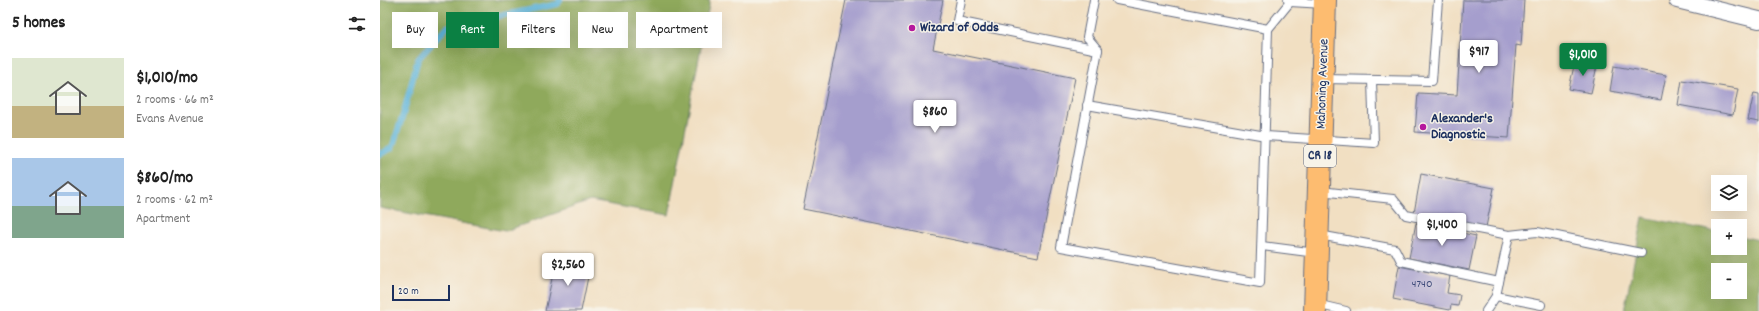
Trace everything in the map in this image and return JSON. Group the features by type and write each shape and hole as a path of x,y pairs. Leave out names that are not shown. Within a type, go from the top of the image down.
{"main road":[{"name":"Mahoning Avenue","path":"1315,307 1325,2"}],"street":[{"path":"1677,0 1759,20"}],"lane":[{"path":"961,0 957,21 1098,50"},
{"path":"1094,0 1087,36 1098,50 1061,247 1260,283 1266,136 1268,29 1289,1 1325,2"},
{"path":"1118,0 1268,29"},
{"path":"1323,79 1432,81 1438,0"},
{"path":"1087,105 1266,136 1374,143 1372,80"},
{"path":"1319,191 1393,199 1406,215 1509,235 1536,232 1641,253"},
{"path":"1486,311 1496,296 1509,235"},
{"path":"1262,246 1317,244 1395,249 1401,261 1499,282"},
{"path":"1496,296 1541,305"},
{"path":"1315,307 1346,311"}],"green space":[{"path":"380,0 710,0 708,12 636,12 636,48 701,48 669,215 590,201 505,231 380,208"},
{"path":"1643,217 1711,231 1711,255 1747,255 1747,237 1759,240 1759,311 1624,311"}],"building":[{"path":"846,0 943,0 933,49 1075,78 1038,257 803,209"},
{"path":"1463,0 1524,0 1521,46 1516,45 1509,138 1415,132 1418,93 1457,95"},
{"path":"1575,61 1597,66 1591,93 1569,89"},
{"path":"1614,66 1666,75 1661,100 1610,91"},
{"path":"1682,80 1738,89 1733,115 1678,105"},
{"path":"1754,93 1759,94 1759,122 1748,120"},
{"path":"1421,174 1494,188 1486,227 1414,213"},
{"path":"1416,223 1476,236 1469,270 1409,258"},
{"path":"556,260 590,267 581,311 545,311"},
{"path":"1399,266 1450,276 1447,293 1460,295 1458,306 1451,305 1450,310 1393,299"}],"waterway":[{"path":"380,154 392,148 403,115 418,59 447,27 558,4 560,0"}],"place":[{"name":"Wizard of Odds","path":"912,28"},
{"name":"Alexander's Diagnostic","path":"1423,127"}]}
